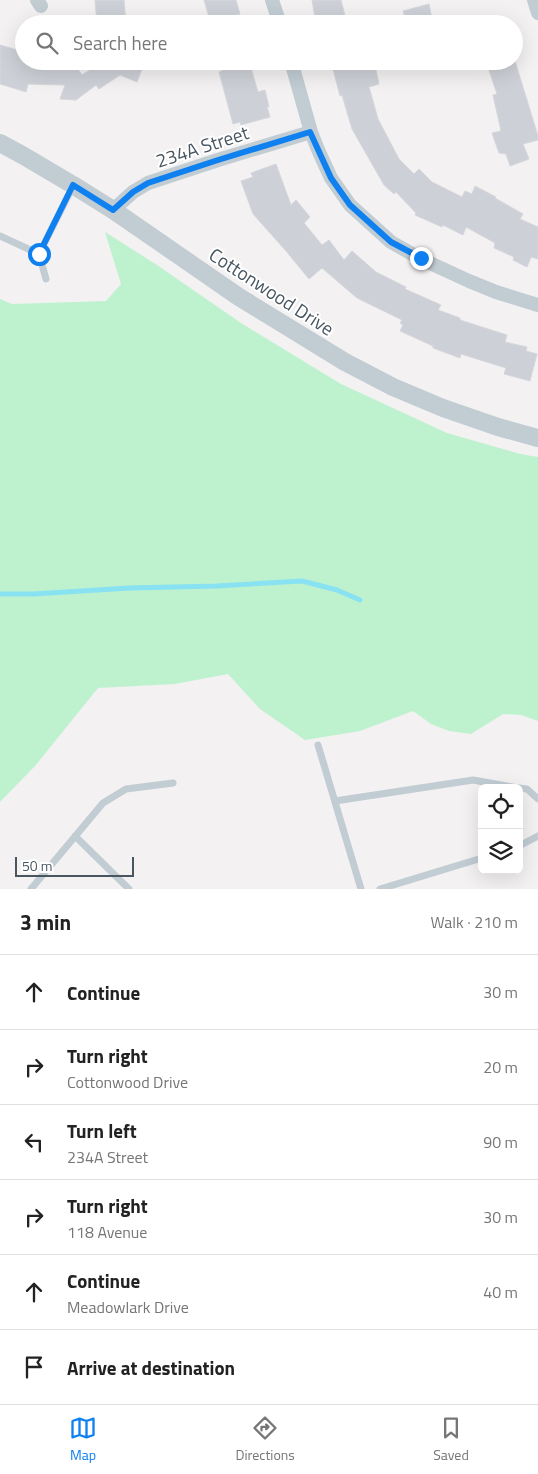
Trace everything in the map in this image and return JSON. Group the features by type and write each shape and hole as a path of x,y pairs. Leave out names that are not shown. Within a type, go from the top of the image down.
{"street":[{"path":"272,0 277,15"},
{"path":"534,0 538,13"},
{"path":"293,70 310,132 331,178 350,205 391,242 469,281 538,306"},
{"name":"234A Street","path":"113,210 133,192 148,183 310,132"},
{"name":"Cottonwood Drive","path":"0,143 113,210 240,297 345,362 393,387 442,408 538,438"}],"lane":[{"path":"46,279 39,254 73,185"},
{"path":"0,236 39,254"},
{"path":"318,745 362,889"},
{"path":"335,801 473,780 496,784"},
{"path":"31,889 103,803 126,789 173,783"},
{"path":"523,788 527,789 538,799"},
{"path":"75,836 129,889"},
{"path":"523,844 538,836"},
{"path":"380,889 478,859"}],"green space":[{"path":"105,232 241,323 341,384 447,433 520,454 538,457 538,721 521,715 503,714 471,734 449,731 431,724 413,711 360,731 305,740 260,709 228,674 175,684 98,688 35,766 0,802 0,299 12,304 106,301 121,284"}],"building":[{"path":"95,0 124,0 125,15 96,15"},
{"path":"204,0 236,0 240,14 235,15 208,15"},
{"path":"312,0 341,0 345,15 314,15"},
{"path":"429,4 431,15 404,15 403,11"},
{"path":"0,45 15,49 15,70 78,70 82,75 90,70 142,70 137,82 120,75 99,89 96,85 76,100 60,99 65,85 28,84 26,92 0,84"},
{"path":"252,70 258,92 265,90 270,117 241,125 240,122 233,124 219,72"},
{"path":"333,70 376,70 379,84 369,87 378,119 399,159 414,174 419,169 432,182 462,197 465,191 472,194 475,186 523,214 520,219 538,227 538,259 531,257 527,267 513,260 514,257 494,248 495,243 466,227 463,235 443,225 442,227 415,215 416,213 396,192 394,194 384,185 352,129 342,95 340,96"},
{"path":"489,70 518,70 538,136 538,140 523,144 529,159 510,166 506,154 499,153 492,133 501,131 493,95 497,94"},
{"path":"276,164 291,205 296,200 310,217 304,223 322,245 329,240 344,260 352,251 376,272 406,287 405,289 441,305 438,310 460,318 460,320 507,335 505,342 527,347 526,351 537,354 530,381 504,374 506,368 461,354 460,358 433,348 433,346 400,331 403,325 400,323 402,320 357,298 322,268 309,279 253,214 241,181 253,177 251,173"}],"waterway":[{"path":"0,594 302,581 337,590 360,600"}],"route":[{"path":"39,254 73,185 113,210 133,192 148,183 310,132 331,178 350,205 391,242 421,258"}]}
